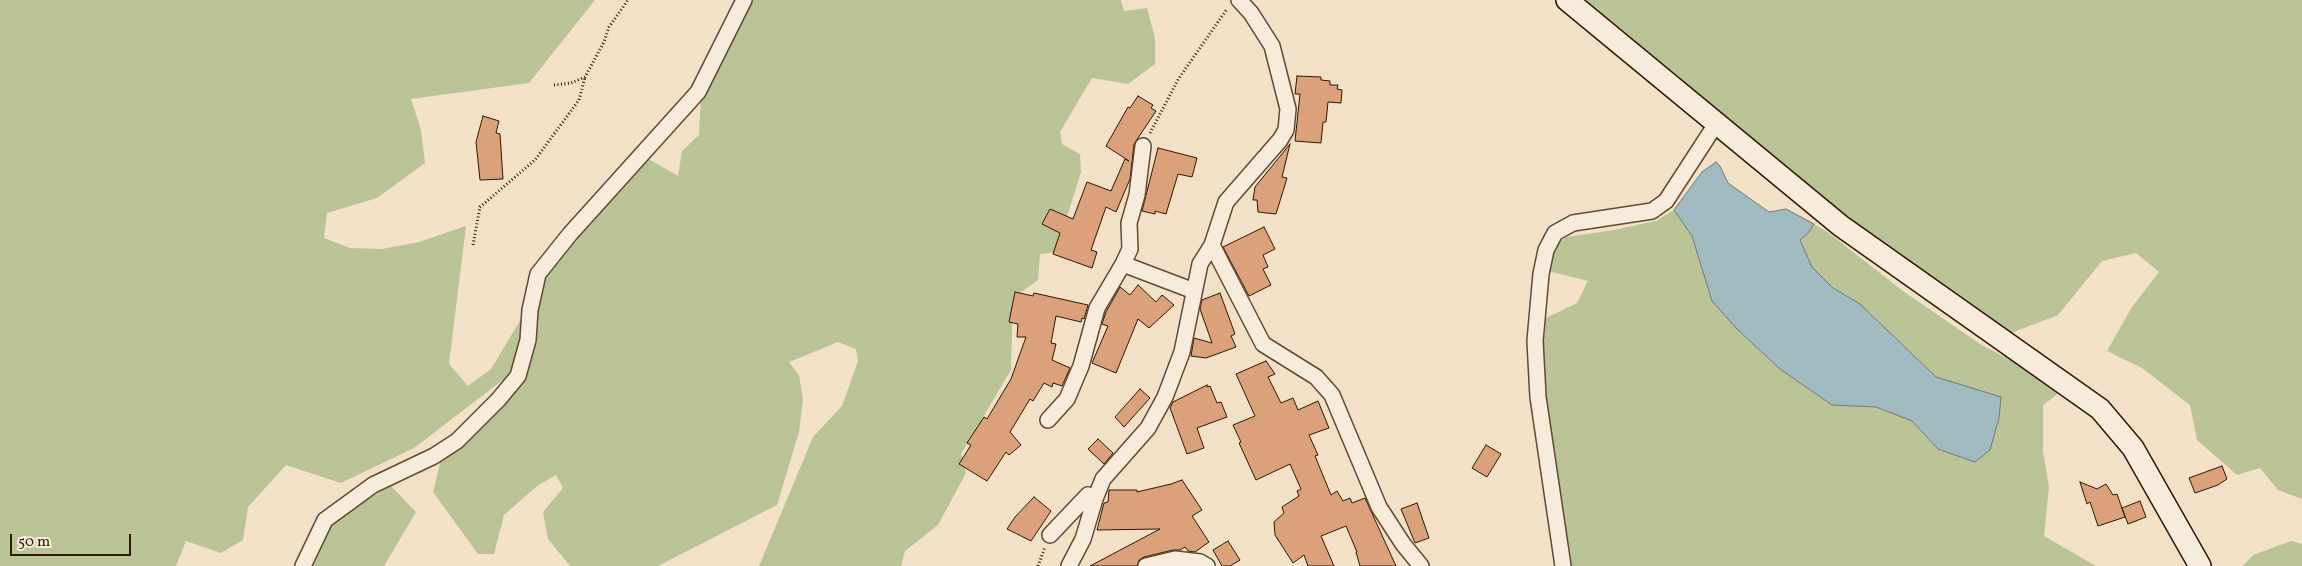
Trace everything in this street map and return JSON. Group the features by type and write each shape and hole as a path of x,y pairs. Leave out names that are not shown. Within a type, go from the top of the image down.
{"street":[{"path":"303,566 325,520 373,485 434,456 457,441 498,400 518,376 528,340 530,310 538,274 570,234 698,92 744,0"},
{"path":"1567,0 1841,226 2100,409 2133,448 2200,566"},
{"path":"1069,566 1083,539 1103,479 1148,428 1165,397 1182,352 1200,264 1212,245 1226,202 1280,140 1286,130 1288,109 1272,46 1251,13 1233,4"},
{"path":"1563,566 1538,397 1534,341 1541,274 1546,250 1555,233 1573,223 1652,211 1666,201 1716,124"},
{"path":"1048,420 1067,399 1081,366 1097,308 1130,249 1129,223 1136,195 1144,146"},
{"path":"1212,245 1263,344 1316,377 1332,395 1379,507 1402,544 1421,566"},
{"path":"1123,264 1194,291"},
{"path":"1050,534 1088,495 1095,499"},
{"path":"1146,566 1175,559 1200,562 1207,566"}],"path":[{"path":"473,245 480,207 535,160 579,100 585,77 604,42 609,27 628,0"},
{"path":"1144,146 1179,78 1233,4"},
{"path":"554,85 571,83 585,77"}],"green space":[{"path":"0,0 595,0 529,83 411,99 421,130 425,163 377,198 327,213 324,238 350,248 382,249 419,242 466,226 449,364 468,386 491,369 527,309 524,338 512,373 414,448 341,483 286,465 248,507 243,540 221,553 186,541 176,566 0,566"},
{"path":"750,0 1121,0 1124,11 1147,8 1155,38 1155,64 1128,84 1092,78 1060,132 1062,144 1080,154 1081,172 1056,252 1040,254 1038,280 1013,298 1011,370 961,454 966,473 938,525 905,551 901,566 759,566 813,437 842,406 858,361 856,349 838,342 789,362 799,375 803,399 799,432 777,505 658,566 570,566 548,539 543,512 563,488 556,475 537,486 504,515 494,554 478,554 433,492 441,459 511,391 541,279 568,240 647,158 678,176 682,151 699,135 701,97"},
{"path":"1575,0 2302,0 2302,499 2278,490 2260,468 2237,475 2197,440 2190,405 2142,368 2107,351 2132,307 2159,272 2136,253 2102,261 2058,315 2011,333 1844,221"},
{"path":"1674,210 1692,236 1712,301 1737,329 1780,369 1832,405 1876,407 1912,421 1938,449 1964,387 1936,377 1860,304 1833,288 1812,267 1800,240 1809,232 1814,224 1826,231 1903,291 1980,344 2021,366 2059,393 2043,405 2043,452 2049,487 2044,536 2096,566 1568,566 1543,391 1543,355 1546,318 1577,303 1588,281 1548,271 1554,246 1567,237 1656,221"},
{"path":"391,486 416,512 384,566 306,566 326,523"},
{"path":"2291,541 2302,544 2302,566 2243,566 2253,555"}],"water":[{"path":"1716,162 1728,183 1769,212 1786,209 1814,224 1809,232 1800,240 1812,267 1833,288 1860,304 1936,377 2001,397 1999,418 1990,450 1975,462 1938,449 1912,421 1876,407 1832,405 1780,369 1737,329 1712,301 1692,236 1674,210 1702,172"}],"building":[{"path":"1297,76 1321,77 1321,80 1330,81 1330,85 1338,85 1337,89 1342,90 1341,103 1328,102 1326,122 1323,122 1321,143 1295,141 1300,94 1295,94"},
{"path":"1138,96 1153,105 1151,108 1156,111 1134,144 1130,179 1116,212 1106,207 1091,250 1097,252 1092,268 1053,254 1060,233 1042,224 1050,209 1073,219 1087,182 1111,191 1125,159 1129,161 1106,146 1128,107 1130,108"},
{"path":"483,116 499,121 496,133 500,134 503,179 480,180 476,142"},
{"path":"1290,144 1282,177 1287,178 1276,214 1258,212 1257,200 1253,200 1255,187"},
{"path":"1158,148 1197,158 1192,177 1178,174 1166,214 1155,211 1155,214 1142,211"},
{"path":"1264,227 1275,249 1263,255 1268,267 1263,269 1271,285 1249,296 1223,247"},
{"path":"1138,285 1156,302 1162,295 1174,305 1149,328 1138,319 1116,373 1092,363 1108,326 1102,324 1106,312 1120,287 1130,295"},
{"path":"1015,292 1033,296 1034,293 1088,305 1084,319 1082,318 1081,322 1056,316 1051,343 1056,344 1052,360 1070,368 1062,386 1053,383 1052,387 1044,383 1033,401 1030,399 1010,432 1021,445 1009,455 1006,452 987,481 959,464 971,445 967,443 984,417 987,419 1011,379 1026,337 1017,337 1018,324 1009,322"},
{"path":"1220,293 1235,334 1231,336 1236,347 1206,358 1191,356 1194,338 1212,343 1200,309 1202,300"},
{"path":"1266,361 1275,374 1268,377 1281,403 1293,398 1298,410 1318,401 1329,428 1309,435 1318,455 1315,456 1331,495 1337,491 1343,501 1350,498 1352,503 1365,498 1396,566 1360,566 1357,552 1346,526 1321,536 1334,566 1308,566 1304,555 1293,563 1275,535 1274,522 1284,513 1282,507 1299,496 1297,491 1301,489 1290,464 1256,480 1233,425 1255,416 1236,374"},
{"path":"1207,385 1207,387 1210,386 1217,403 1221,402 1227,417 1197,428 1204,448 1187,454 1170,408 1173,402"},
{"path":"1140,389 1150,398 1124,427 1115,417"},
{"path":"1098,439 1113,453 1104,464 1088,449"},
{"path":"1486,445 1501,454 1487,477 1472,468"},
{"path":"2222,466 2227,479 2218,485 2195,493 2189,478"},
{"path":"1182,480 1202,510 1192,516 1209,542 1195,552 1188,551 1185,547 1180,550 1144,557 1139,560 1137,566 1090,566 1160,529 1097,530 1104,503 1108,502 1109,490 1137,490 1137,492"},
{"path":"2080,482 2097,489 2106,484 2113,495 2117,494 2125,517 2098,526 2090,502 2087,504"},
{"path":"1034,497 1051,511 1031,541 1007,529 1015,517"},
{"path":"2140,501 2146,517 2128,524 2122,508"},
{"path":"1417,503 1429,538 1415,543 1401,509"},
{"path":"1228,541 1240,560 1230,566 1222,566 1213,550"}]}
